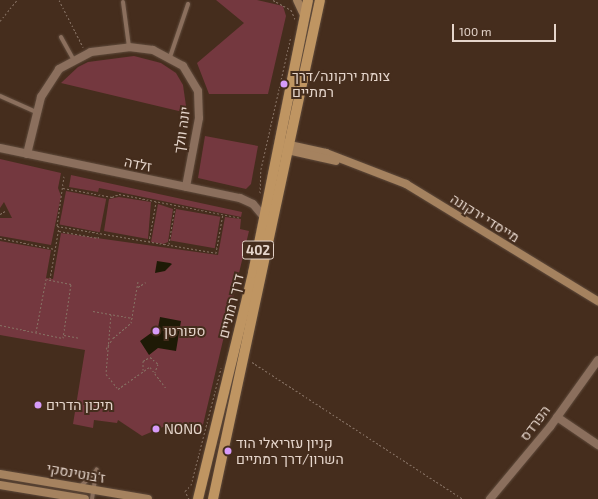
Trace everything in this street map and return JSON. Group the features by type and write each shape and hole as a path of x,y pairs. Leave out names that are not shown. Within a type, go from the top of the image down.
{"main road":[{"name":"דרך רמתיים","path":"198,499 264,217 277,146 308,0"},
{"name":"דרך רמתיים","path":"213,499 245,358 320,0"},
{"path":"189,499 200,488"}],"street":[{"path":"297,0 305,17"},
{"name":"יונה וולך","path":"27,154 36,112 53,76 73,59 86,53 129,47 153,50 170,57 192,78 200,106 186,187"},
{"name":"מייסדי ירקונה","path":"277,146 289,147 354,165 406,184 598,301"},
{"name":"זלדה","path":"0,148 240,198 253,204 264,217"},
{"name":"הפרדס","path":"490,499 557,417 598,360"},
{"path":"557,417 598,445"},
{"name":"ז'בוטינסקי","path":"0,474 148,499"},
{"name":"ז'בוטינסקי","path":"0,485 85,499"}],"lane":[{"path":"123,2 129,47"},
{"path":"170,57 188,4"},
{"path":"61,37 73,59"},
{"path":"0,96 36,112"},
{"path":"80,487 97,469 92,499"}],"path":[{"path":"0,21 17,0"},
{"path":"59,0 86,53"},
{"path":"273,0 291,10 295,22"},
{"path":"260,188 261,169 293,29"},
{"path":"50,279 59,231 64,176"},
{"path":"62,188 156,202 175,207 241,218"},
{"path":"149,243 156,202"},
{"path":"169,245 175,207"},
{"path":"0,214 7,210"},
{"path":"59,227 216,253 222,215"},
{"path":"59,231 98,238 99,234"},
{"path":"0,238 55,249"},
{"path":"0,325 63,338 71,284 46,279 36,332"},
{"path":"105,351 114,337 132,318 138,281"},
{"path":"137,287 146,282"},
{"path":"93,311 132,318"},
{"path":"111,314 105,351 106,374 118,389 150,367 166,388"},
{"path":"63,335 79,338"},
{"path":"108,336 114,337"},
{"path":"144,371 142,363 150,357 158,364 154,372"},
{"path":"245,358 463,499"},
{"path":"189,499 185,491 191,485 222,363"}],"shaded area":[{"path":"216,0 257,0 283,6 286,16 268,94 209,94 197,63 244,23"},
{"path":"134,56 161,63 176,73 183,85 187,113 61,83 78,67 88,62"},
{"path":"205,136 258,146 251,184 246,189 198,178"},
{"path":"0,159 61,173 58,188 61,196 51,245 0,236 0,218 12,218 4,202 0,208"},
{"path":"71,175 242,212 241,217 99,188 98,192 69,187"},
{"path":"66,191 106,199 100,232 60,224"},
{"path":"119,197 151,202 148,239 104,231 109,199"},
{"path":"158,204 173,209 168,242 163,244 151,242"},
{"path":"176,209 220,217 215,248 170,241"},
{"name":"ספורטן","path":"225,217 241,219 240,229 249,231 201,433 163,427 142,436 118,420 117,423 94,420 93,428 73,424 85,350 0,335 0,241 51,250 46,278 53,279 61,233 218,255"},
{"path":"157,261 172,264 165,271 155,273"},
{"path":"160,317 181,321 176,351 158,348 149,355 140,341 158,328"}],"place":[{"name":"צומת ירקונה/דרך רמתיים","path":"284,84"},
{"name":"ספורטן","path":"156,331"},
{"name":"תיכון הדרים","path":"38,405"},
{"name":"NONO","path":"156,429"},
{"name":"קניון עזריאלי הוד השרון/דרך רמתיים","path":"228,451"}]}
